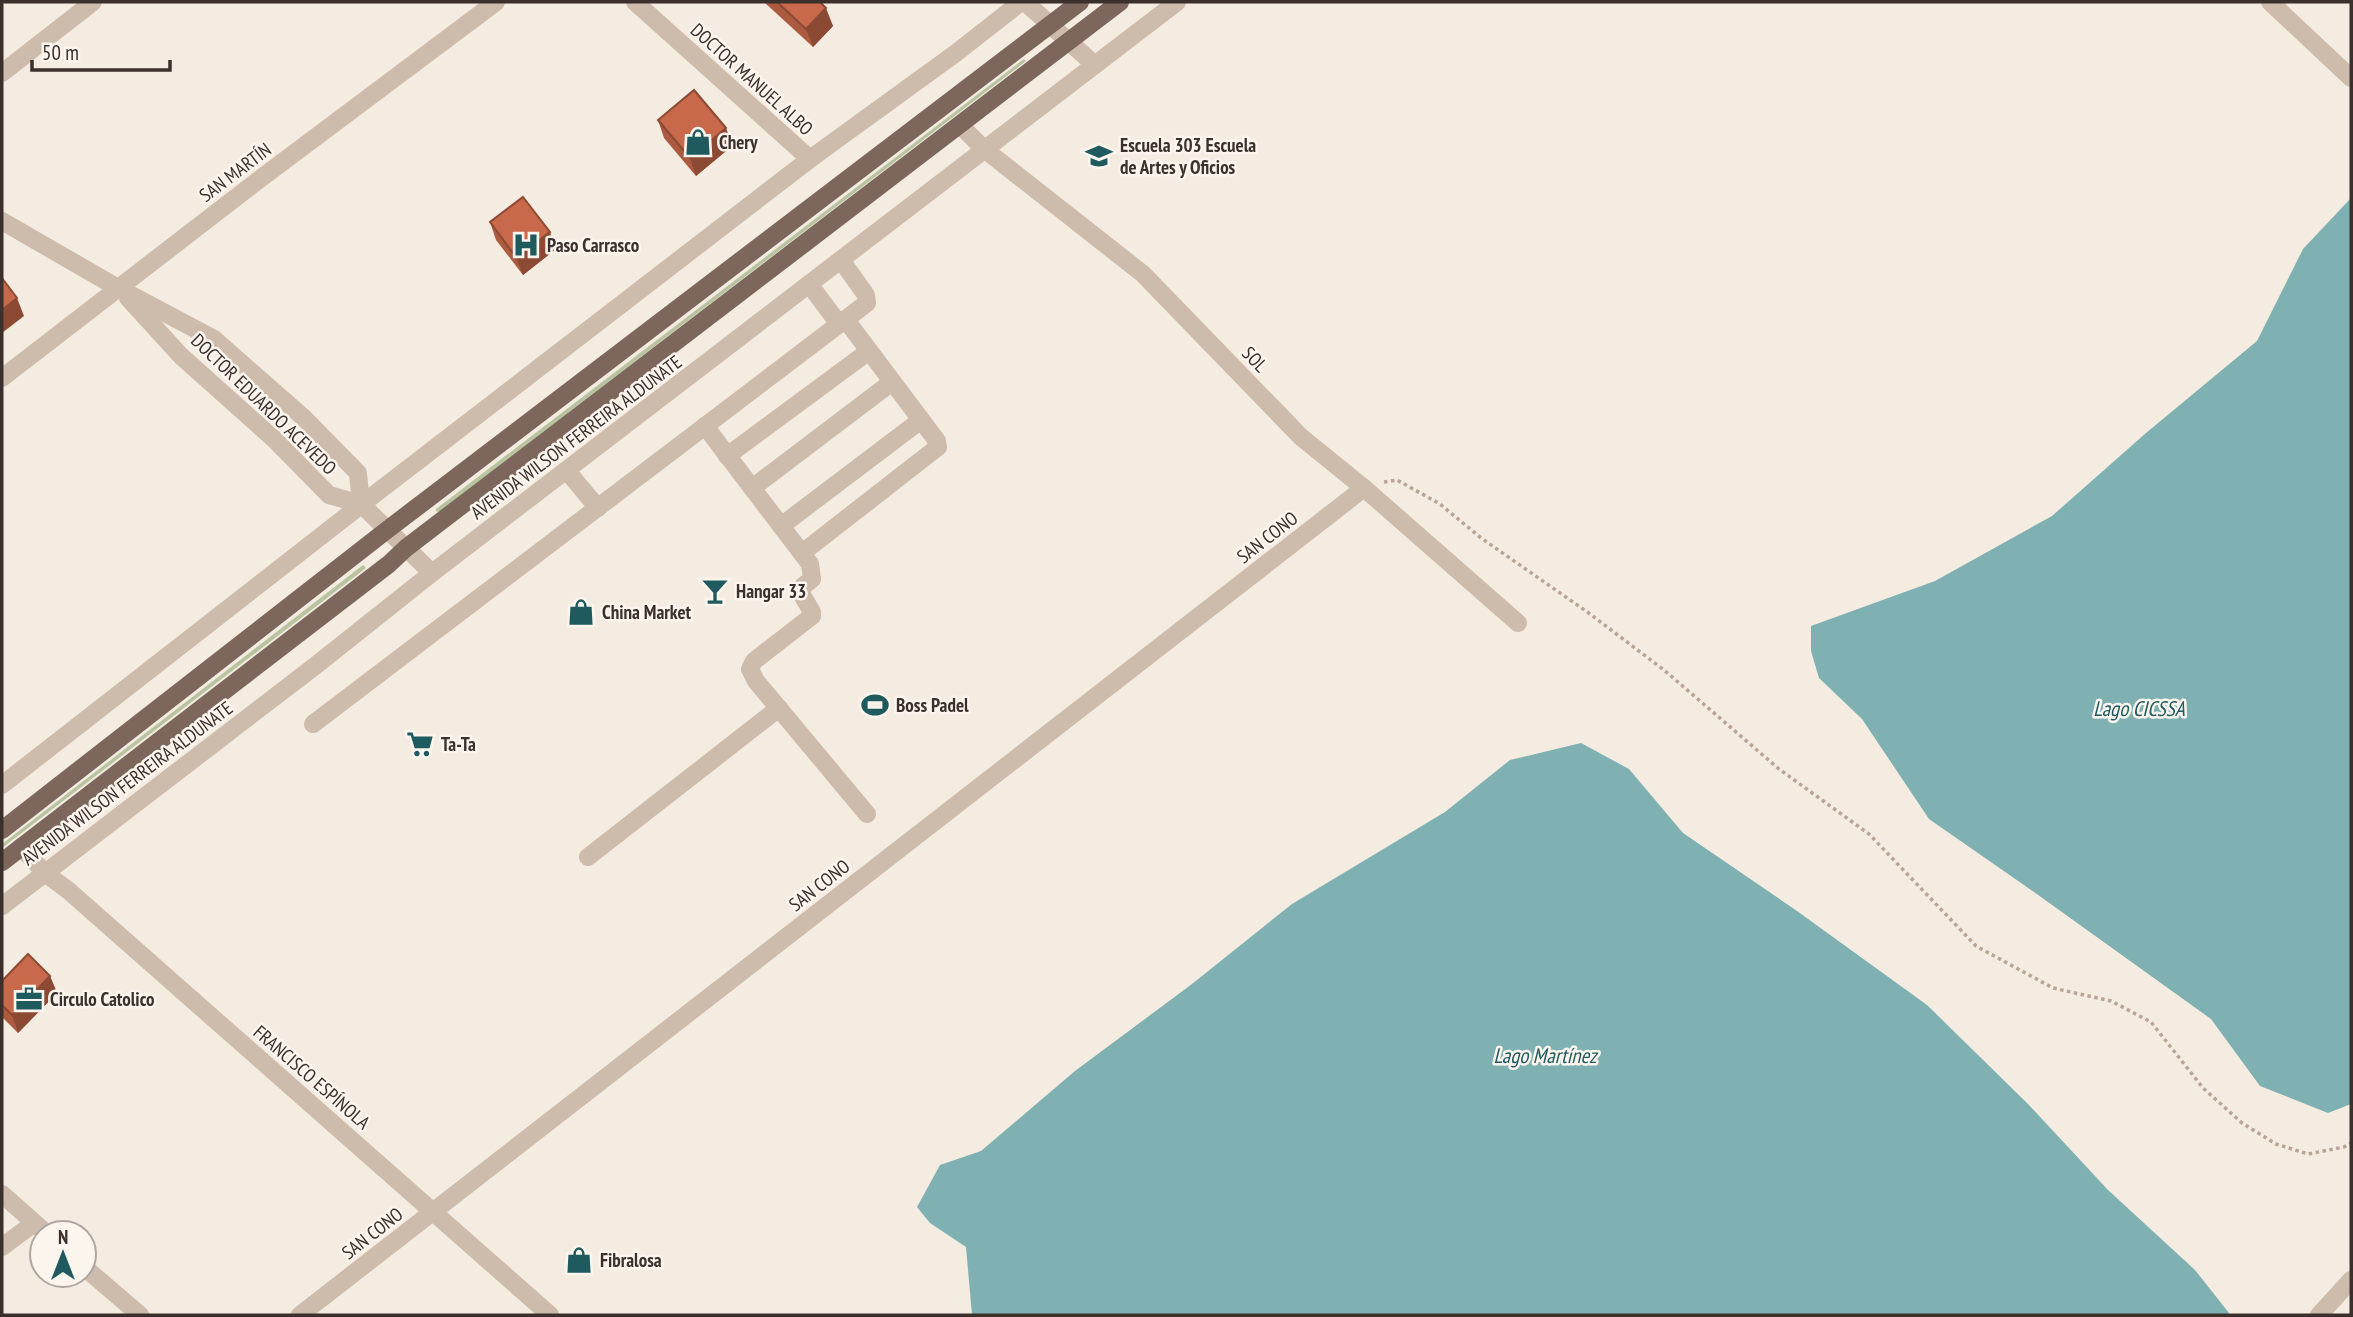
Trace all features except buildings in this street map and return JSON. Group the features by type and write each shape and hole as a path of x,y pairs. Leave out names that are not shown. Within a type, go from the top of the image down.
{"main road":[{"name":"AVENIDA WILSON FERREIRA ALDUNATE","path":"2,830 387,530 1080,2"},
{"name":"AVENIDA WILSON FERREIRA ALDUNATE","path":"2,862 389,564 406,548 1120,2"}],"street":[{"path":"2,73 93,2"},
{"name":"SAN MARTÍN","path":"2,377 496,2"},
{"name":"DOCTOR MANUEL ALBO","path":"635,2 810,159"},
{"path":"2,786 361,504 810,159 1023,2 1094,65"},
{"name":"AVENIDA WILSON FERREIRA ALDUNATE","path":"2,906 1177,2"},
{"path":"2270,2 2351,78"},
{"name":"SOL","path":"960,125 984,149 1143,274 1301,438 1364,488 1518,623"},
{"name":"DOCTOR EDUARDO ACEVEDO","path":"2,221 118,288 214,339 294,409 358,472 361,504 329,495 275,440 181,356 118,288"},
{"path":"313,724 867,303 868,299 841,260"},
{"path":"802,554 938,447 937,441 869,351 809,284"},
{"path":"727,456 869,351"},
{"path":"752,488 892,382"},
{"path":"781,526 921,420"},
{"path":"705,426 810,564 812,572 812,579 802,587 801,593 812,616 754,661 750,669 756,681 867,814"},
{"path":"567,471 598,508"},
{"name":"SAN CONO","path":"300,1315 1364,488"},
{"path":"361,504 432,573"},
{"path":"588,858 779,708"},
{"name":"FRANCISCO ESPÍNOLA","path":"21,847 45,873 69,891 550,1315"},
{"path":"2,1194 30,1219"},
{"path":"2,1247 28,1234"},
{"path":"98,1279 140,1315"},
{"path":"2319,1315 2351,1280"}],"path":[{"path":"1364,488 1375,483 1397,481 1440,504 1481,538 1586,611 1664,670 1779,769 1870,834 1976,946 2053,988 2111,1001 2151,1022 2203,1088 2242,1123 2276,1144 2308,1154 2344,1147 2351,1143"}],"green space":[{"path":"1024,59 1026,61 439,512 436,511 436,509"},
{"path":"363,565 366,568 2,848 2,844"}],"water":[{"name":"Lago CICSSA","path":"2351,198 2351,1104 2328,1113 2260,1086 2211,1019 1929,819 1862,719 1819,678 1811,651 1811,626 1935,581 2052,516 2257,341 2303,249"},
{"name":"Lago Martínez","path":"1581,743 1629,769 1683,833 1927,1005 2028,1104 2108,1190 2195,1270 2228,1315 972,1315 966,1247 930,1223 917,1207 940,1165 981,1151 1075,1071 1192,984 1292,904 1445,812 1510,760"}],"place":[{"name":"Chery","path":"698,142"},
{"name":"Escuela 303 Escuela de Artes y Oficios","path":"1099,156"},
{"name":"Paso Carrasco","path":"526,245"},
{"name":"Hangar 33","path":"715,591"},
{"name":"China Market","path":"581,612"},
{"name":"Boss Padel","path":"875,705"},
{"name":"Ta-Ta","path":"420,744"},
{"name":"Circulo Catolico","path":"29,999"},
{"name":"Fibralosa","path":"579,1260"}]}
